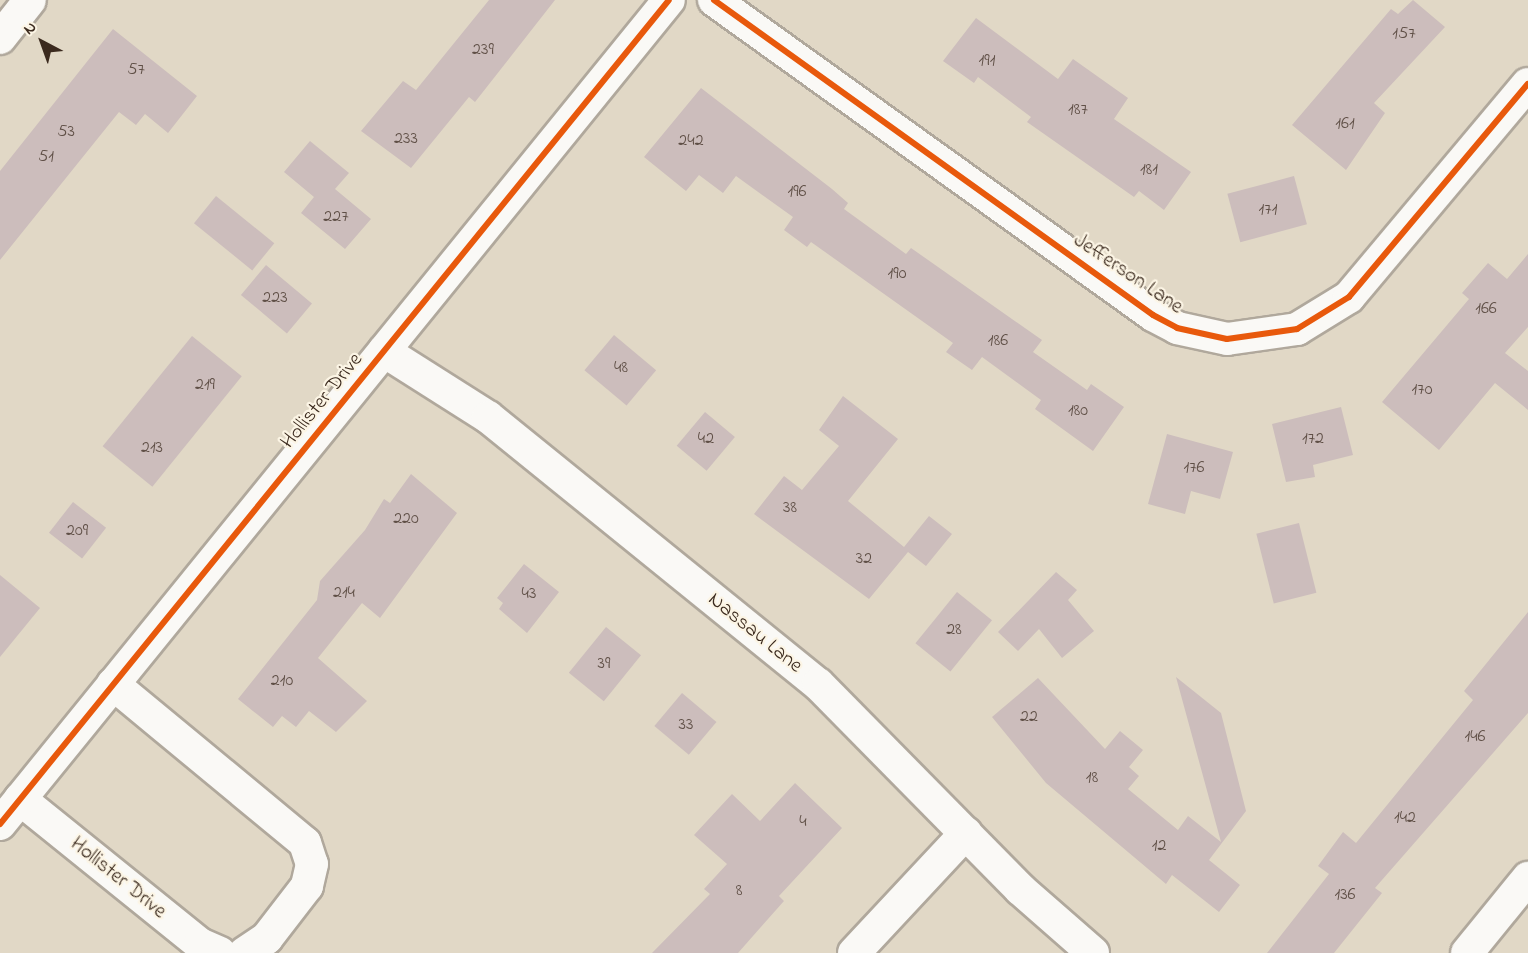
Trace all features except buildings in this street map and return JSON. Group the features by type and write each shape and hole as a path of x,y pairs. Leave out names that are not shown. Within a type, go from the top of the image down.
{"street":[{"path":"0,38 30,0"},
{"name":"Hollister Drive","path":"0,824 669,0"},
{"name":"Jefferson Lane","path":"714,0 1153,315 1185,331 1227,339 1297,329 1349,297 1528,84"},
{"name":"Nassau Lane","path":"384,351 488,417 818,684 966,833 1093,953"},
{"path":"113,684 305,843 312,864 307,886 267,938 245,953"},
{"name":"Hollister Drive","path":"20,800 200,944 220,953"},
{"path":"854,953 966,833"},
{"path":"1467,953 1528,878"}],"cycle path":[{"path":"0,824 669,0"},
{"path":"714,0 1153,315 1177,328 1227,339 1297,329 1349,297 1528,84"}]}
